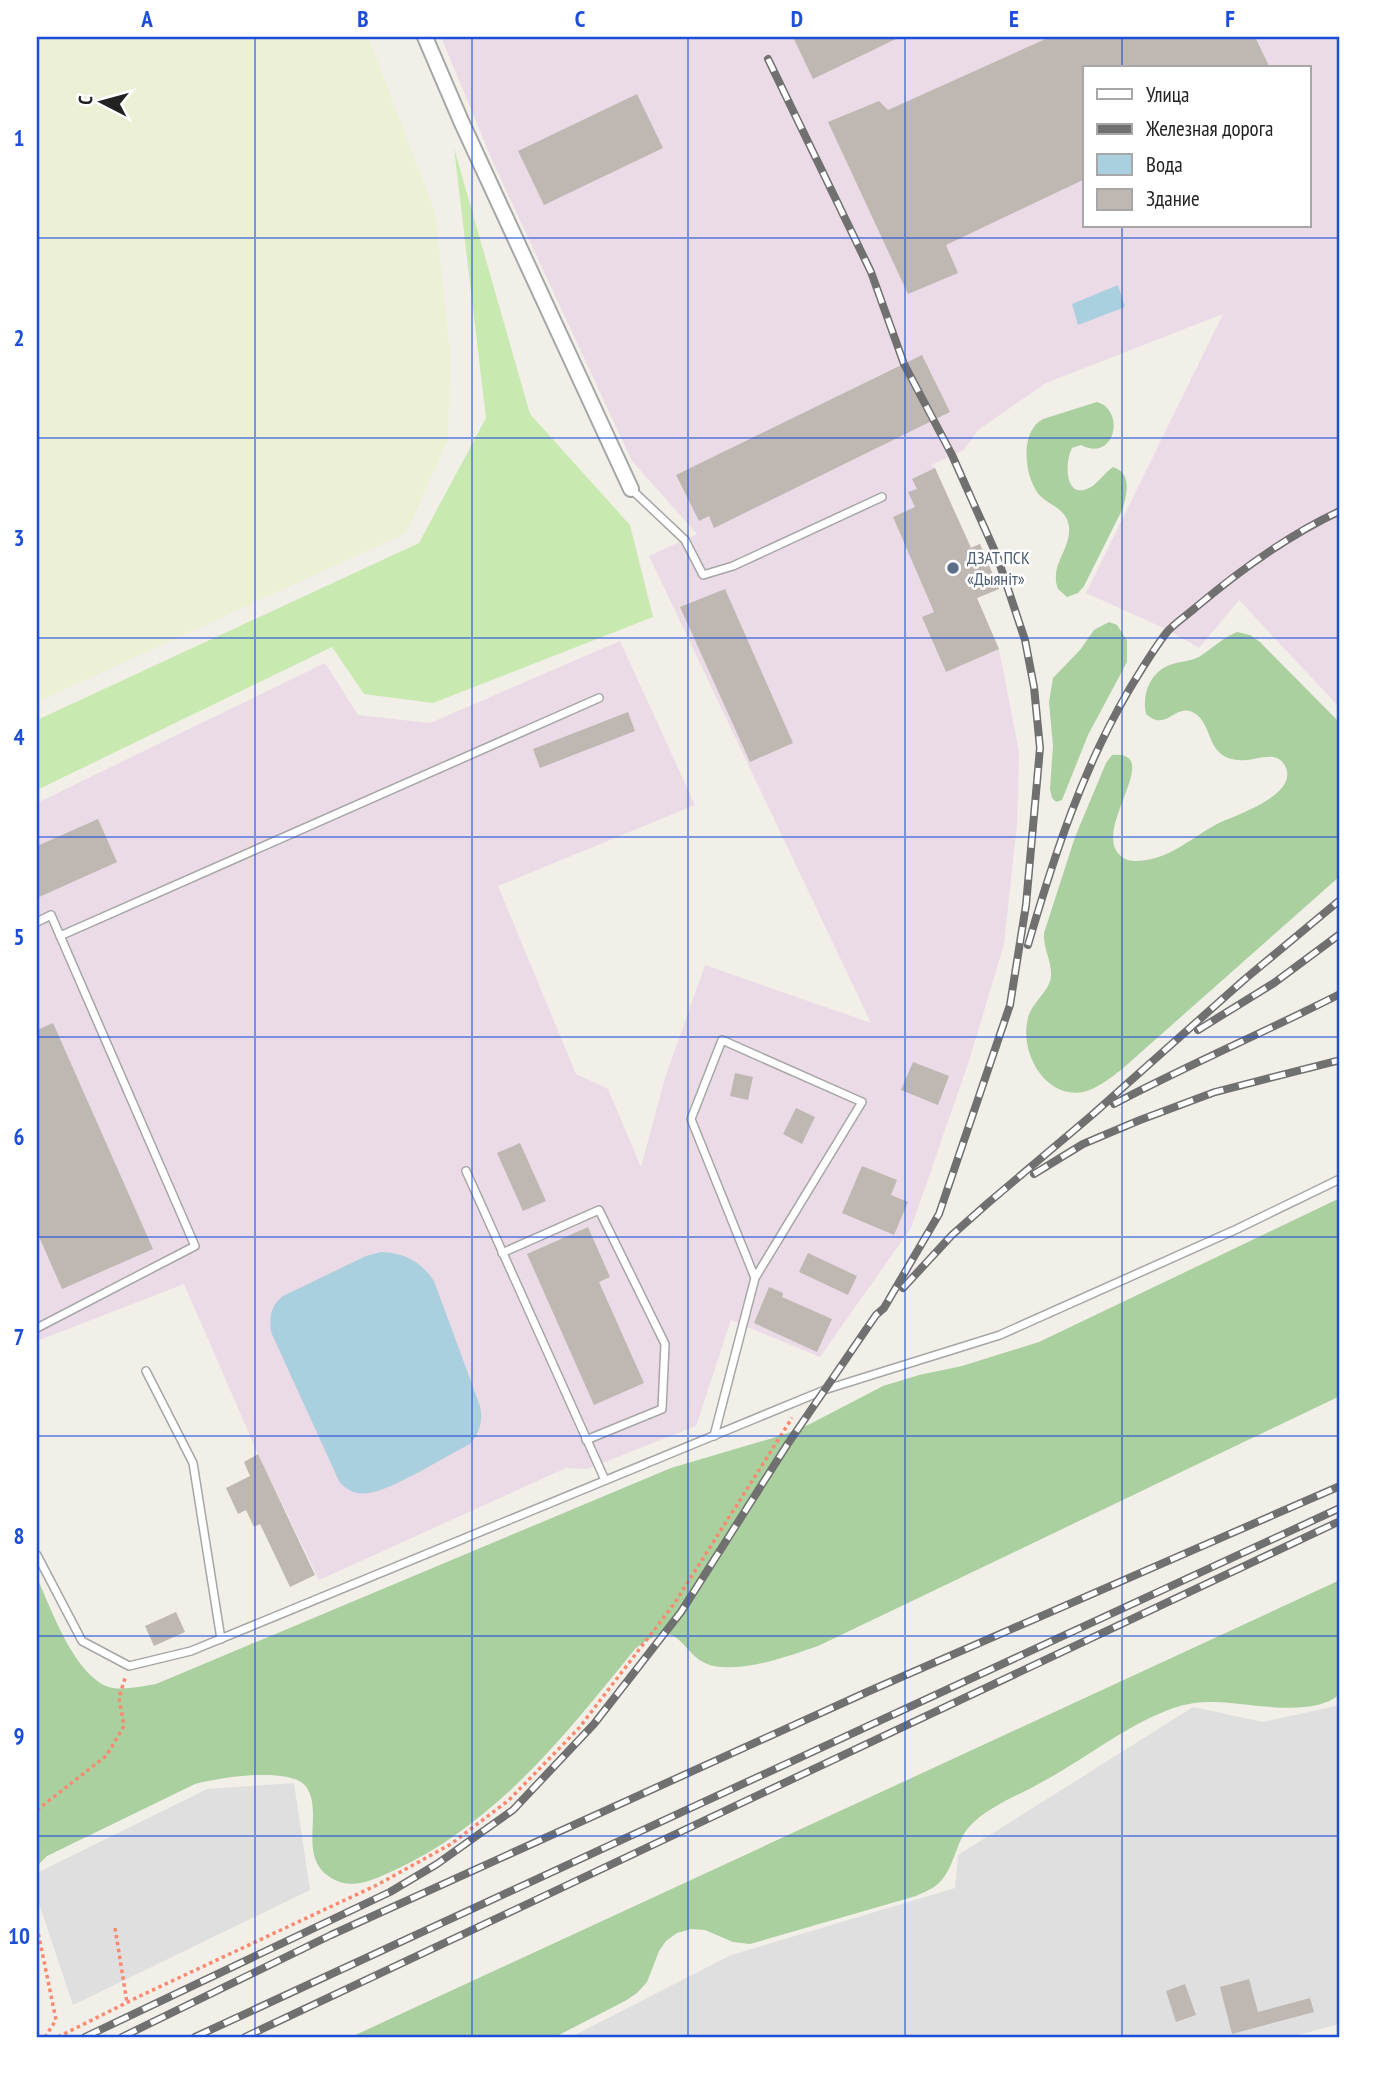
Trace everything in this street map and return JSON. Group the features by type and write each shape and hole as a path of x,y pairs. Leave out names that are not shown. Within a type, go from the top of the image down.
{"street":[{"path":"425,37 631,489"}],"lane":[{"path":"631,489 685,540 703,575 733,566 882,497"},
{"path":"60,936 599,698"},
{"path":"37,922 51,915 195,1246 37,1328"},
{"path":"714,1436 755,1278 862,1102 722,1040 691,1119 755,1278"},
{"path":"466,1171 605,1480"},
{"path":"37,1555 82,1641 129,1666 191,1651 805,1398 1000,1335 1237,1229 1340,1179"},
{"path":"502,1253 599,1210 665,1344 663,1409 586,1440"},
{"path":"146,1370 193,1463 221,1639"}],"path":[{"path":"58,2037 377,1885 451,1844 509,1800 579,1728 674,1604 805,1398"},
{"path":"37,1810 106,1756 124,1726 119,1698 129,1666"},
{"path":"37,1927 56,2020 45,2037"},
{"path":"115,1928 127,2003"}],"shaded area":[{"path":"441,37 1340,37 1340,708 1239,600 1199,648 1168,630 1086,593 1223,314 1046,383 978,430 964,450 931,465 935,468 971,547 980,544 999,589 975,599 999,649 1019,752 1017,824 1004,944 970,1058 911,1228 820,1357 731,1320 696,1426 587,1469 566,1468 319,1580 258,1454 184,1284 37,1341 37,803 325,663 358,715 430,723 620,641 695,805 498,886 576,1074 608,1089 641,1167 665,1078 705,965 871,1023 649,556 697,534 632,461 492,160"},
{"path":"1340,1705 1340,2024 1290,2037 571,2037 731,1955 955,1888 958,1855 1193,1707 1263,1722"},
{"path":"294,1783 310,1890 73,2005 37,1898 37,1873 207,1789"}],"green space":[{"path":"37,37 368,37 435,212 450,353 448,440 406,533 37,702"},
{"path":"454,148 530,414 630,525 653,617 433,703 364,694 332,647 37,790 37,720 419,543 486,418"},
{"path":"1097,402 1106,407 1112,415 1113,433 1102,447 1093,449 1081,445 1072,448 1068,463 1069,479 1071,485 1082,490 1094,485 1113,467 1126,479 1126,496 1123,508 1084,586 1078,593 1067,597 1058,589 1056,572 1067,543 1069,527 1065,515 1037,492 1029,474 1026,453 1031,433 1043,419"},
{"path":"1109,622 1117,625 1127,641 1127,662 1088,735 1062,800 1056,802 1050,789 1053,746 1049,702 1053,678 1080,650 1094,630"},
{"path":"1237,632 1250,635 1260,642 1340,723 1340,876 1121,1070 1088,1091 1069,1092 1057,1088 1046,1080 1031,1058 1026,1031 1033,1007 1051,976 1044,933 1075,837 1106,763 1112,755 1126,757 1132,764 1113,839 1117,852 1132,861 1147,860 1169,853 1217,824 1250,810 1274,796 1287,778 1286,768 1278,758 1239,760 1220,753 1205,725 1194,713 1181,711 1160,720 1146,714 1148,686 1161,670 1171,664 1199,657"},
{"path":"1340,1198 1340,1396 818,1646 759,1664 722,1667 697,1658 674,1636 665,1634 652,1638 635,1649 556,1744 498,1801 432,1850 373,1879 343,1883 323,1871 316,1861 313,1849 313,1811 307,1788 299,1781 271,1775 195,1784 47,1856 37,1866 37,1578 66,1642 87,1672 113,1688 156,1684 671,1468 783,1435 883,1386 962,1366 1039,1342"},
{"path":"1340,1580 1340,1694 1327,1702 1312,1706 1295,1708 1224,1702 1198,1703 1151,1717 977,1819 964,1833 944,1877 934,1887 916,1896 750,1944 733,1942 705,1930 691,1929 677,1933 666,1941 659,1951 647,1982 637,1993 555,2037 351,2037"}],"water":[{"path":"1118,285 1125,307 1078,325 1072,304"},
{"path":"381,1252 411,1259 434,1281 480,1406 481,1421 470,1444 391,1486 369,1493 356,1493 339,1481 271,1332 271,1316 273,1307 283,1296 366,1256"}],"building":[{"path":"793,37 900,37 813,79"},
{"path":"1050,37 1255,37 1269,66 1083,66 1083,180 946,245 958,273 908,294 828,122 879,101 888,110"},
{"path":"637,94 663,148 544,205 518,151"},
{"path":"922,355 950,412 714,528 709,516 699,521 676,475"},
{"name":"ДЗАТ ПСК «Дыяніт»","path":"935,468 971,548 980,544 999,589 977,598 999,649 946,672 922,617 934,612 893,517 915,507 908,492 917,489 912,479"},
{"path":"725,589 793,743 750,762 680,607"},
{"path":"628,712 635,731 540,768 533,749"},
{"path":"98,819 117,862 37,898 37,846"},
{"path":"53,1023 153,1249 62,1289 37,1232 37,1030"},
{"path":"913,1062 949,1076 938,1105 901,1090"},
{"path":"735,1073 753,1077 748,1100 730,1096"},
{"path":"796,1108 815,1117 802,1144 783,1134"},
{"path":"520,1143 546,1201 523,1211 497,1153"},
{"path":"862,1166 897,1180 891,1195 908,1202 894,1235 842,1213"},
{"path":"588,1227 610,1277 599,1282 644,1383 594,1405 527,1254"},
{"path":"808,1253 857,1276 848,1295 799,1272"},
{"path":"769,1287 783,1293 782,1297 832,1319 817,1352 754,1323"},
{"path":"258,1454 315,1575 290,1587 260,1524 254,1527 246,1510 238,1514 226,1488 250,1476 244,1462"},
{"path":"176,1612 185,1632 154,1646 145,1626"},
{"path":"1249,1979 1258,2012 1310,1998 1314,2012 1232,2034 1220,1987"},
{"path":"1185,1984 1196,2015 1176,2022 1166,1991"}],"railway":[{"path":"85,2037 390,1892 437,1864 513,1810 594,1724 681,1612 787,1445 876,1315 884,1308 939,1214 1010,1005 1026,905 1040,748 1034,687 1025,640 997,556 952,455 904,364 871,272 768,59"},
{"path":"1028,945 1059,846 1083,782 1112,720 1167,632 1247,567 1283,542 1340,511"},
{"path":"903,1288 952,1235 988,1203 1245,979 1340,900"},
{"path":"1198,1030 1274,983 1340,934"},
{"path":"1114,1104 1340,994"},
{"path":"1034,1174 1083,1144 1215,1092 1340,1060"},
{"path":"122,2037 331,1935 867,1692 1340,1486"},
{"path":"195,2037 1340,1508"},
{"path":"245,2037 1340,1521"}],"place":[{"name":"ДЗАТ ПСК «Дыяніт»","path":"953,568"}]}
